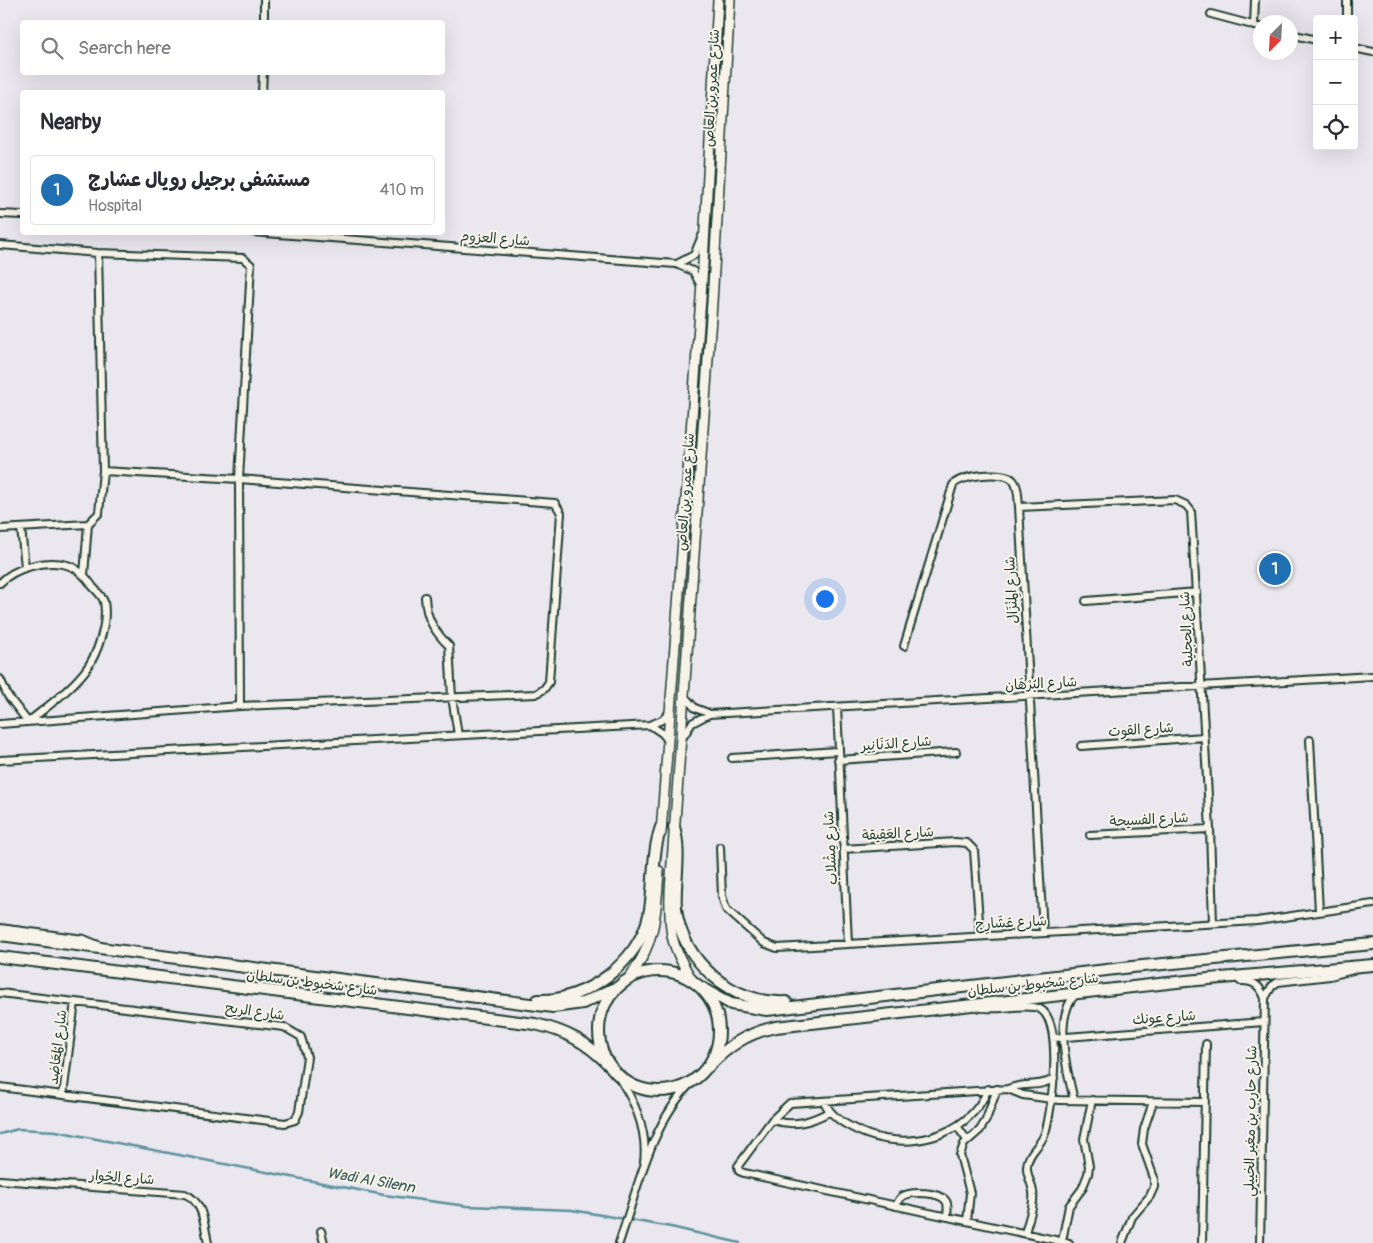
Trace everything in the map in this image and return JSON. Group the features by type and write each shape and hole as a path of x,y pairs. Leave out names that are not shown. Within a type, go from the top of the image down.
{"main road":[{"name":"شارع عمرو بن العاص","path":"629,978 648,950 654,929 701,298 718,0"},
{"name":"شارع عمرو بن العاص","path":"692,980 677,954 669,931 674,827 685,697 730,0"},
{"path":"449,993 462,991 548,1000 576,994 600,981 629,955 642,934 649,912 656,847 661,827"},
{"path":"674,827 677,843 676,907 679,926 698,960 729,989 755,999 780,1003 876,992 901,994"},
{"name":"شارع شخبوط بن سلطان","path":"0,935 553,1007 583,1003 615,988"},
{"name":"شارع شخبوط بن سلطان","path":"701,987 731,1004 767,1010 1132,967 1373,944"},
{"name":"شارع شخبوط بن سلطان","path":"0,957 535,1024 560,1030 578,1038 590,1046 609,1065"},
{"name":"شارع شخبوط بن سلطان","path":"708,1068 735,1043 762,1030 1186,981 1373,965"},
{"path":"666,970 692,980 701,987 712,1001 718,1017 720,1035 716,1052 708,1068 692,1082 677,1088 661,1091 638,1087 617,1075 601,1050 598,1034 602,1009 615,988 629,978 645,972 666,970"}],"street":[{"path":"264,0 264,20"},
{"path":"1255,0 1256,15"},
{"path":"1347,0 1347,15"},
{"path":"1211,14 1253,25"},
{"path":"1298,36 1313,39"},
{"path":"1358,49 1373,52"},
{"path":"262,75 262,90"},
{"path":"0,214 20,215"},
{"path":"676,264 694,255 704,231"},
{"name":"شارع العزوم","path":"286,235 676,264 688,268 697,275 701,298"},
{"path":"0,245 98,253 242,258 251,265 239,479 240,706"},
{"path":"84,575 88,524 99,513 103,471 98,253"},
{"path":"0,724 240,706 536,694 544,689 549,682 561,513 555,503 239,479 103,471"},
{"name":"شارع المِنْزَال","path":"904,646 954,483 968,477 1006,475 1016,485 1019,507 1042,932"},
{"name":"شارع الحجلية","path":"1019,507 1175,500 1183,502 1189,508 1192,515 1197,592 1210,829 1213,923"},
{"path":"0,529 88,524"},
{"path":"21,528 25,567"},
{"path":"0,583 7,575 25,567 67,565 84,575 104,600 104,623 100,641 86,670 53,702 28,722"},
{"path":"1086,601 1197,592"},
{"path":"425,597 426,608 434,631 449,646 452,697 458,735"},
{"name":"شارع البُرْهَان","path":"681,739 692,723 710,714 1373,676"},
{"path":"0,679 8,696 28,722"},
{"path":"685,697 695,708 710,714"},
{"name":"شارع مِشْلاب","path":"837,707 837,751 848,944"},
{"path":"0,760 650,725 662,720 670,712"},
{"path":"650,725 662,733 668,740"},
{"name":"شارع القوت","path":"1080,746 1204,737"},
{"path":"1310,740 1319,911"},
{"path":"732,758 837,751"},
{"name":"شارع الدَنَانِير","path":"838,760 956,752"},
{"name":"شارع الفسيحة","path":"1090,835 1210,829"},
{"name":"شارع العَقِيقة","path":"843,848 967,843 974,850 980,936"},
{"name":"شارع عَشَارِج","path":"720,847 724,904 728,912 764,943 776,948 1257,921 1373,904"},
{"path":"0,928 84,939 104,948"},
{"path":"1186,981 1250,981 1258,986 1265,998 1272,986 1278,982 1330,976 1361,966"},
{"name":"شارع الريح","path":"0,993 284,1026 301,1037 307,1057 299,1112 290,1123 0,1087"},
{"path":"1074,1100 1067,1073 1063,1023 1065,1010 1076,994"},
{"name":"شارع حارب بن مغير الخييلي","path":"1260,1243 1265,998"},
{"name":"شارع المُعَاضِد","path":"63,1095 75,1002"},
{"path":"970,1005 992,1010 1040,1008 1048,1017 1053,1038 1054,1076 1044,1136 1030,1156 1027,1166 1033,1197 1025,1233"},
{"name":"شارع عونك","path":"1053,1038 1264,1022"},
{"path":"1202,1243 1206,1044"},
{"path":"1067,1073 1054,1076 1046,1082 1023,1084 1008,1089 788,1104 772,1120 738,1168 741,1172 1066,1242 1070,1206 1082,1189 1088,1174 1084,1139 1092,1100"},
{"path":"617,1075 635,1104 640,1121 645,1155 642,1174"},
{"path":"619,1243 642,1174 665,1116 692,1082"},
{"path":"967,1221 970,1193 960,1155 967,1140 983,1125 997,1089"},
{"path":"1008,1089 1051,1099 1205,1102"},
{"path":"824,1102 829,1112 852,1128 878,1138 892,1141 912,1141 932,1137 957,1126 978,1108 988,1090"},
{"path":"1122,1243 1132,1217 1150,1196 1154,1187 1154,1178 1142,1144 1144,1130 1153,1102"},
{"path":"772,1120 787,1124 803,1123 829,1112"},
{"path":"957,1126 967,1140"},
{"name":"شارع الحُوار","path":"0,1180 185,1194 191,1196 200,1206 208,1243"},
{"path":"896,1206 901,1197 906,1194 935,1195 943,1198 947,1203 947,1217"},
{"path":"321,1231 324,1243"}],"waterway":[{"name":"Wadi Al Silenn","path":"0,1134 18,1129 56,1131 384,1195 467,1206 572,1210 671,1227 740,1243"}],"place":[{"name":"مستشفى برجيل رويال عشارج","path":"1275,569"}]}
